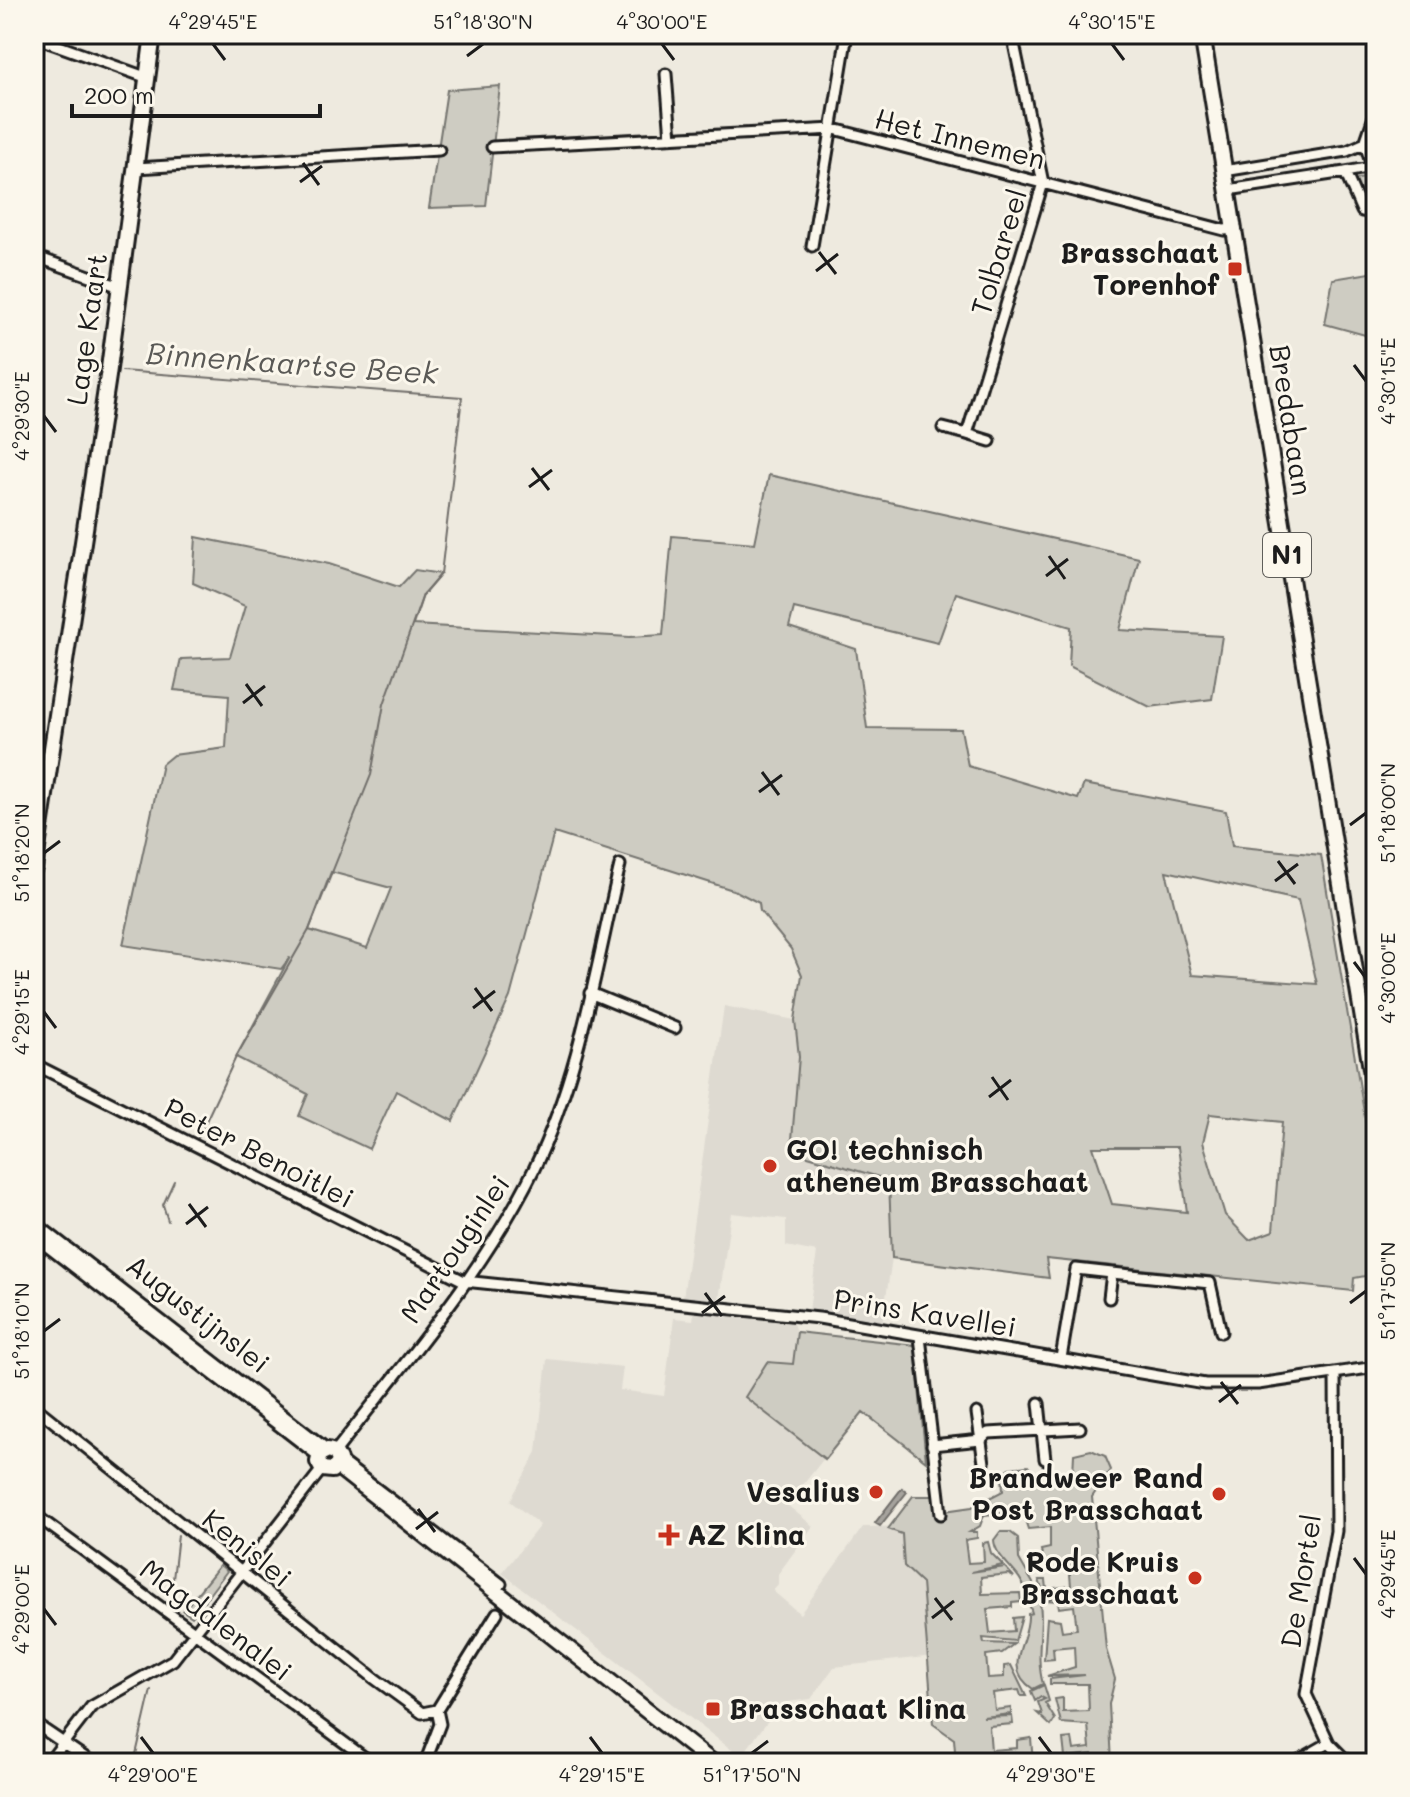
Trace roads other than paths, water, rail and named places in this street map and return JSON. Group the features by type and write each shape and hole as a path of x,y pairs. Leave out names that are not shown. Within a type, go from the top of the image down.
{"street":[{"name":"Lage Kaart","path":"34,868 120,287 153,34"},
{"path":"812,246 834,129 847,34"},
{"name":"Tolbareel","path":"967,434 1043,183 1012,34"},
{"name":"Bredabaan","path":"1202,34 1376,1099"},
{"path":"34,37 148,78"},
{"path":"666,74 671,138"},
{"path":"1376,111 1365,143 1376,180"},
{"name":"Het Innemen","path":"492,147 834,129 1224,230 1233,229"},
{"path":"1224,171 1347,151 1365,143"},
{"path":"136,168 439,150"},
{"path":"1228,190 1372,167"},
{"path":"1345,172 1362,211 1376,213"},
{"path":"34,256 120,287"},
{"path":"943,428 990,441"},
{"name":"Martouginlei","path":"48,1763 91,1707 164,1666 195,1632 494,1238 534,1168 566,1086 620,865"},
{"path":"590,993 675,1028"},
{"name":"Peter Benoitlei","path":"34,1064 464,1281"},
{"name":"Augustijnslei","path":"34,1222 330,1458"},
{"path":"34,1257 40,1238"},
{"name":"Augustijnslei","path":"40,1238 499,1588 553,1636 713,1763"},
{"path":"1061,1358 1076,1269 1210,1283 1221,1332"},
{"path":"1109,1298 1112,1273"},
{"name":"Prins Kavellei","path":"464,1281 819,1318 1231,1386 1376,1367"},
{"path":"920,1337 941,1514"},
{"name":"De Mortel","path":"1335,1373 1336,1531 1306,1694 1329,1743 1349,1763"},
{"path":"1039,1403 1045,1459"},
{"name":"Kenislei","path":"34,1406 422,1713 437,1710"},
{"path":"977,1413 984,1463"},
{"path":"932,1445 981,1440 988,1433 1080,1428"},
{"name":"Magdalenalei","path":"34,1514 372,1763"},
{"path":"425,1763 440,1724 437,1710 497,1613"},
{"name":"Augustijnslei","path":"553,1636 611,1673 725,1763"},
{"path":"34,1723 93,1763"},
{"path":"1294,1763 1329,1743"}],"waterway":[{"name":"Binnenkaartse Beek","path":"122,371 462,397 441,574 423,595 384,704 371,775 309,930 236,1057 198,1138"},
{"path":"168,1221 163,1205 174,1181"},
{"path":"171,1597 178,1535"},
{"path":"134,1763 151,1690"}],"place":[{"name":"Brasschaat Torenhof","path":"1235,269"},
{"name":"GO! technisch atheneum Brasschaat","path":"770,1166"},
{"name":"Vesalius","path":"876,1492"},
{"name":"Brandweer Rand Post Brasschaat","path":"1219,1494"},
{"name":"AZ Klina","path":"669,1535"},
{"name":"Rode Kruis Brasschaat","path":"1195,1578"},
{"name":"Brasschaat Klina","path":"713,1709"}]}
